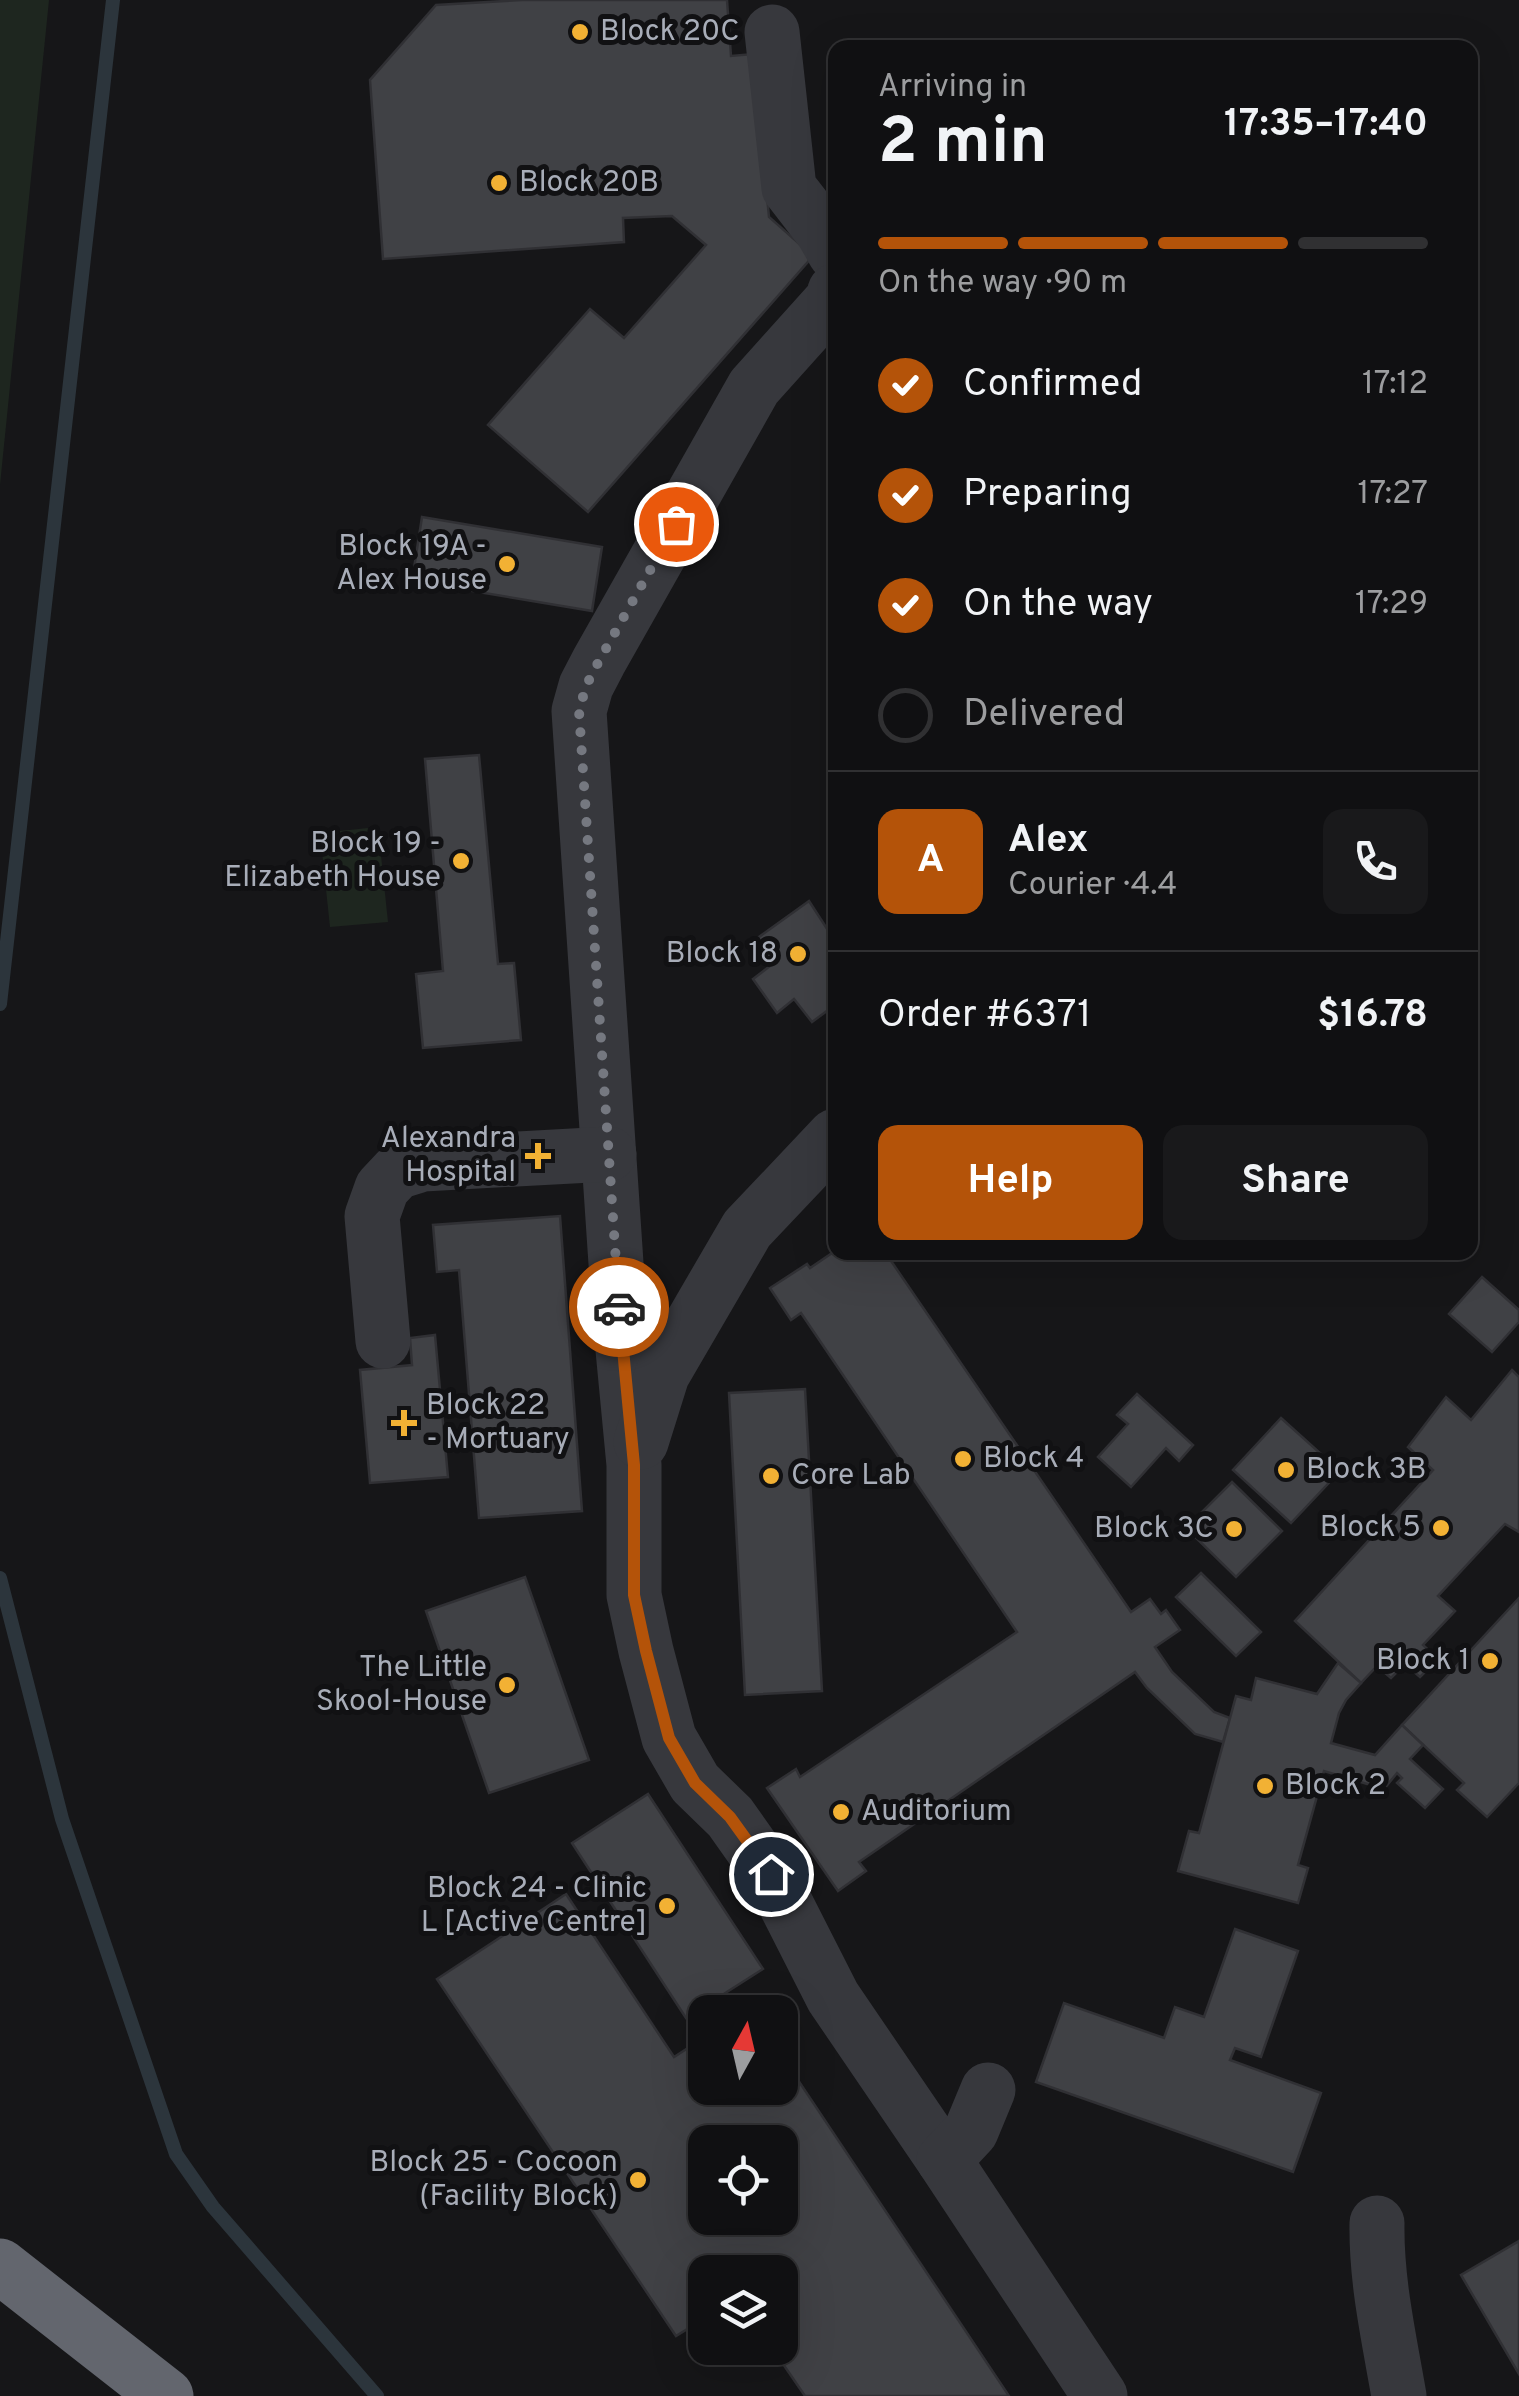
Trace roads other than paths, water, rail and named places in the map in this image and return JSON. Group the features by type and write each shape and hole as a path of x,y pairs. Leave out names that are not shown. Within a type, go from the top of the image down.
{"highway":[{"path":"0,2266 166,2396"}],"lane":[{"path":"772,32 789,188 828,240"},
{"path":"828,307 754,387 599,661 579,711 619,1308 634,1465 634,1595 669,1738 695,1783 730,1817 771,1874 833,1997 1100,2396"},
{"path":"634,1465 662,1375 747,1228 828,1143"},
{"path":"383,1341 372,1216 382,1188 397,1172 423,1164 609,1154"},
{"path":"944,2160 971,2130 988,2090"},
{"path":"1377,2223 1381,2295 1399,2396"}],"waterway":[{"path":"0,1004 113,0"},
{"path":"0,1578 62,1819 176,2154 213,2207 377,2396"}],"place":[{"name":"Block 20C","path":"580,32"},
{"name":"Block 20B","path":"499,183"},
{"name":"Block 19A - Alex House","path":"507,564"},
{"name":"Block 19 - Elizabeth House","path":"461,861"},
{"name":"Block 18","path":"798,954"},
{"name":"Alexandra Hospital","path":"538,1156"},
{"name":"Block 22 - Mortuary","path":"404,1423"},
{"name":"Block 4","path":"963,1459"},
{"name":"Block 3B","path":"1286,1470"},
{"name":"Core Lab","path":"771,1476"},
{"name":"Block 5","path":"1441,1528"},
{"name":"Block 3C","path":"1234,1529"},
{"name":"Block 1","path":"1490,1661"},
{"name":"The Little Skool-House","path":"507,1685"},
{"name":"Block 2","path":"1265,1786"},
{"name":"Auditorium","path":"841,1812"},
{"name":"Block 24 - Clinic L [Active Centre]","path":"667,1906"},
{"name":"Block 25 - Cocoon (Facility Block)","path":"638,2180"}]}
